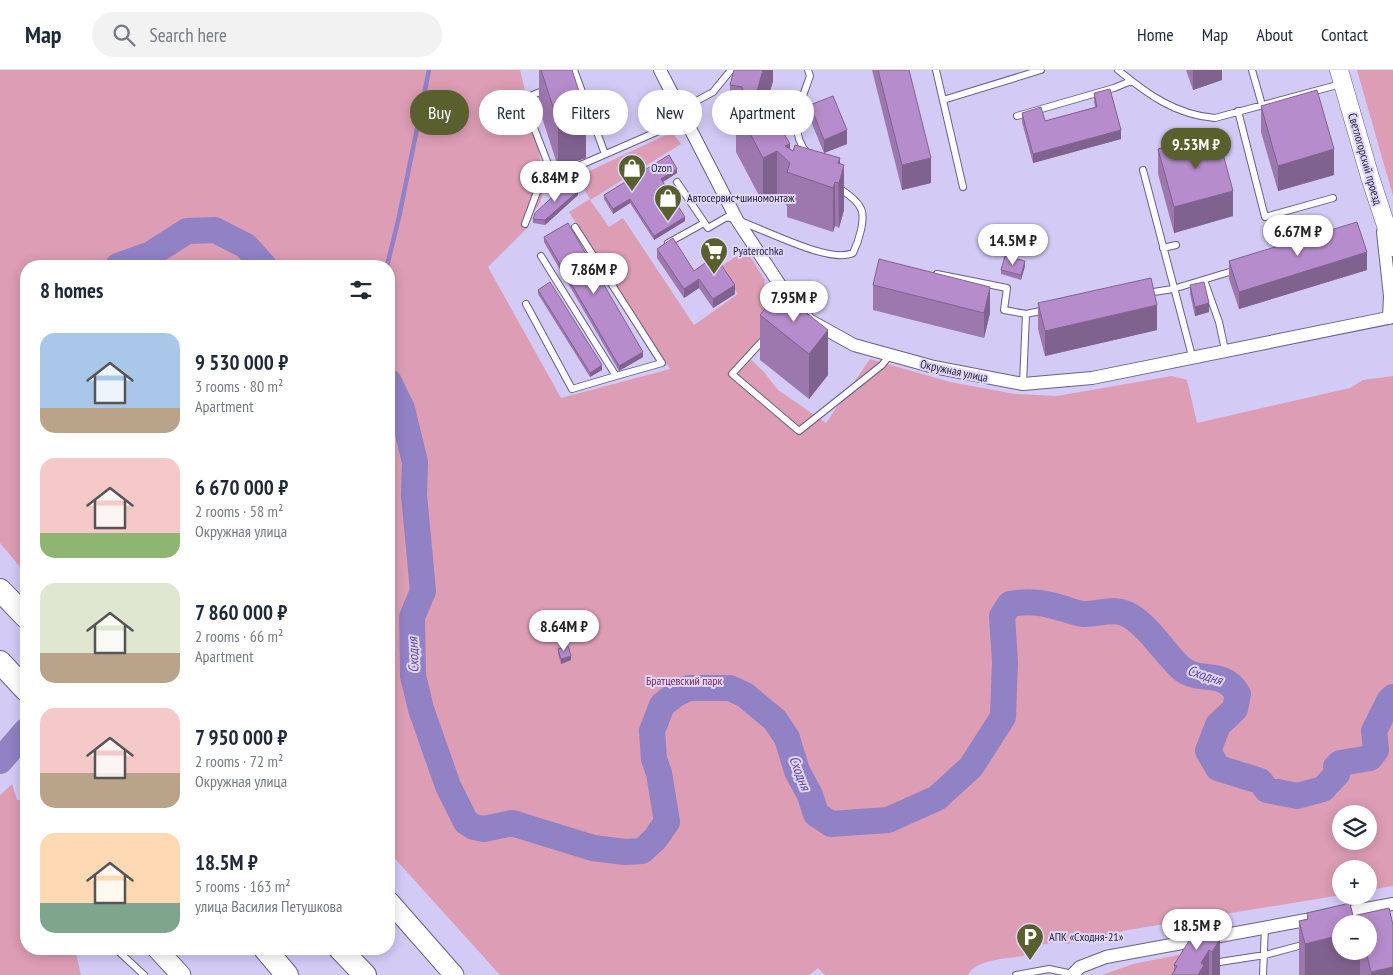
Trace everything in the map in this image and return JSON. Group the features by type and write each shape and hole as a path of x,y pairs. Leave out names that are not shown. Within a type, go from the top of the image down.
{"highway":[{"path":"0,590 20,611"},
{"path":"4,667 20,684"},
{"path":"269,955 287,975"},
{"path":"346,955 365,975"}],"main road":[{"name":"Светлогорский проезд","path":"1341,77 1382,217 1393,247"},
{"path":"395,909 454,975"},
{"path":"163,955 182,975"}],"street":[{"name":"Окружная улица","path":"660,70 670,90"},
{"name":"Окружная улица","path":"692,135 737,220 793,307 809,320 854,346 889,356 1023,384 1076,380 1391,317"},
{"path":"1382,217 1391,317"},
{"path":"1072,974 1080,967 1106,957 1265,926 1393,904"}],"lane":[{"path":"574,70 606,154"},
{"path":"702,100 712,92 732,70"},
{"path":"808,70 810,76 796,117 796,132 801,147 813,161"},
{"path":"936,70 963,187"},
{"path":"943,100 1041,70"},
{"path":"1118,70 1151,96 1185,114 1215,118 1341,77"},
{"path":"1252,70 1262,104"},
{"path":"568,81 577,78"},
{"path":"1017,116 1114,88 1131,81"},
{"path":"550,88 523,99 553,177"},
{"path":"1238,111 1266,217 1333,198"},
{"path":"525,224 537,192 553,177 606,154 643,135"},
{"path":"1143,170 1192,356"},
{"path":"677,182 708,228 727,217 804,247 845,257 853,253 856,246 863,212 859,205 832,181"},
{"path":"660,248 704,223"},
{"path":"526,304 572,389 662,363 575,227"},
{"path":"1163,248 1176,245"},
{"path":"541,256 616,376"},
{"path":"1144,294 1173,289 1240,269"},
{"path":"926,272 1007,288 1004,310 1026,314 1055,309"},
{"path":"1204,280 1219,322 1225,350"},
{"path":"1023,384 1026,314"},
{"path":"773,329 732,374 799,431 882,365 889,356"},
{"path":"1263,975 1265,926"},
{"path":"1206,965 1265,955 1316,943"},
{"path":"122,955 144,975"},
{"path":"1016,975 1049,969 1072,974"}],"green space":[{"name":"Братцевский парк","path":"0,70 520,70 525,90 479,90 479,135 535,135 542,170 542,197 530,218 528,227 488,267 561,398 670,369 569,212 590,199 577,177 666,135 674,135 681,144 590,200 609,227 623,218 694,325 738,294 720,267 746,250 765,280 762,299 779,313 746,355 764,372 778,390 826,423 870,359 950,382 1015,394 1057,396 1172,376 1187,380 1197,423 1350,388 1363,380 1393,376 1393,886 1377,889 1377,860 1332,860 1332,896 1128,930 1067,944 1061,941 1030,947 1023,956 985,963 972,970 968,975 825,975 818,968 809,975 500,975 395,859 395,260 20,260 20,567 0,543"},
{"path":"1357,70 1393,70 1393,196"},
{"path":"12,784 17,800 20,800 20,955 76,955 81,975 0,975 0,795"},
{"path":"1209,949 1174,975 1102,975 1133,964"}],"shaded area":[{"path":"17,730 20,733 20,749 0,774 0,754"}],"building":[{"path":"541,70 572,70 579,90 553,90 553,107"},
{"path":"734,70 763,70 757,90 743,90 742,87 730,85"},
{"path":"878,70 909,70 931,158 902,165"},
{"path":"1110,89 1121,130 1033,154 1022,113 1041,107 1045,121 1097,107 1094,93"},
{"path":"1317,90 1334,149 1278,166 1261,106"},
{"path":"833,96 847,130 824,140 814,115 814,103"},
{"path":"1217,132 1233,191 1174,207 1158,149"},
{"path":"751,135 785,135 790,144 785,146 793,151 795,145 840,158 838,163 844,165 839,183 835,182 833,188 787,172 790,163 777,151 763,158"},
{"path":"669,155 677,169 661,179 685,217 654,236 630,199 613,209 604,195"},
{"path":"571,184 578,191 545,220 533,219 535,213 560,190 563,192"},
{"path":"1357,222 1367,252 1239,292 1229,261"},
{"path":"568,223 643,352 619,366 544,237"},
{"path":"673,238 694,271 715,256 735,285 713,299 699,279 684,289 657,249"},
{"path":"1005,256 1025,261 1021,275 1001,270"},
{"path":"879,259 990,287 984,313 873,285"},
{"path":"1151,278 1157,305 1045,331 1038,303"},
{"path":"550,282 602,365 590,373 538,290"},
{"path":"1204,282 1209,303 1195,307 1190,285"},
{"path":"779,291 828,330 809,354 760,315"},
{"path":"568,646 571,656 561,659 558,649"},
{"path":"1341,905 1350,905 1353,915 1332,915 1332,937 1305,944 1299,921 1308,919 1307,913"},
{"path":"1389,908 1393,925 1393,967 1371,972 1368,960 1377,960 1377,915 1358,915"},
{"path":"1204,923 1220,933 1217,937 1220,939 1212,952 1209,950 1201,963 1204,965 1198,975 1172,975 1177,966 1174,965 1199,925 1201,927"}],"waterway":[{"path":"388,260 429,70"},
{"name":"Сходня","path":"134,260 151,254 187,231 215,230 246,246 259,260"},
{"name":"Сходня","path":"395,394 402,409 415,462 414,495 423,591 412,617 413,676 421,709 448,786 466,822 474,827 484,829 512,823 593,848 625,852 642,851 655,839 667,822 659,773 654,759 652,731 662,705 676,694 689,688 730,688 745,695 775,720 787,738 797,771 810,795 816,814 831,824 888,820 937,798 971,767 1003,717 1005,662 1002,616 1010,604 1031,602 1082,614 1108,611 1126,614 1146,628 1182,669 1197,676 1225,681 1232,686 1238,694 1235,709 1218,725 1208,751 1218,768 1260,781 1267,790 1297,796 1323,789 1337,774 1336,767 1340,763 1370,758 1376,750 1374,731 1389,701 1393,697"},
{"name":"Сходня","path":"0,761 20,738"}],"place":[{"name":"Ozon","path":"632,192"},
{"name":"Автосервис+шиномонтаж","path":"668,222"},
{"name":"Pyaterochka","path":"714,275"},
{"name":"АПК «Сходня-21»","path":"1030,961"}]}
